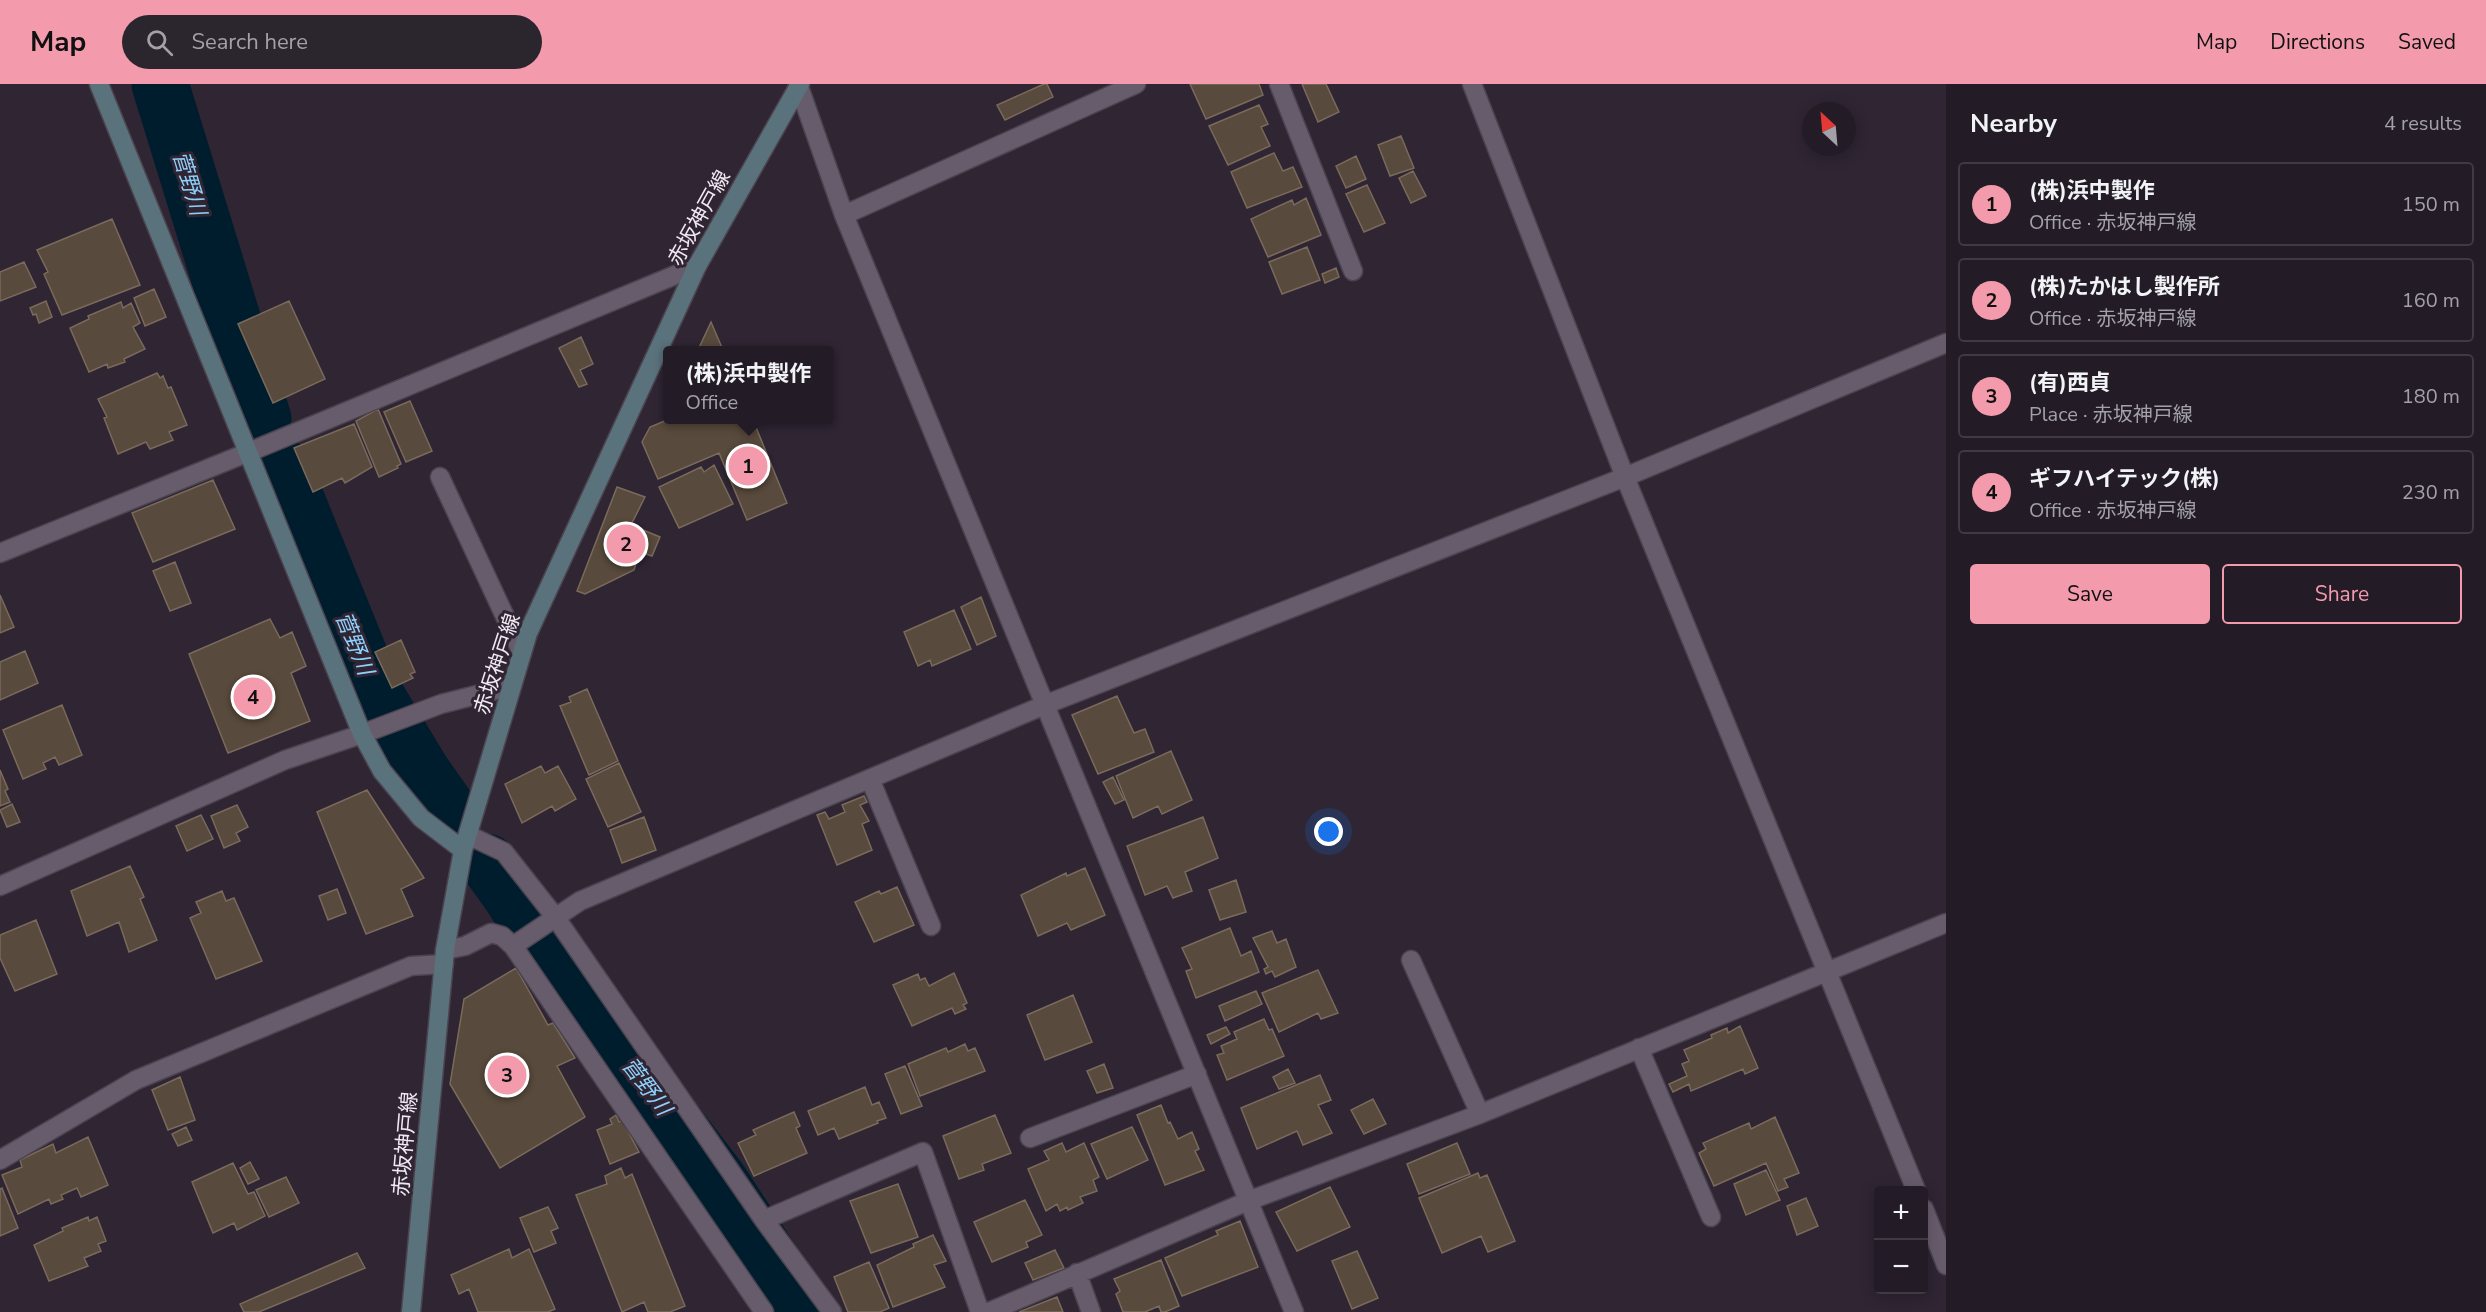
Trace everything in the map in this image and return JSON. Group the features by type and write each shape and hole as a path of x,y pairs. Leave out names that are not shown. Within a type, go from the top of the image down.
{"main road":[{"path":"99,84 363,734 382,771 421,818 465,842"},
{"name":"赤坂神戸線","path":"411,1312 445,957 465,842 528,633 697,266 799,85"}],"street":[{"path":"844,214 1136,84"},
{"path":"1280,84 1353,271"},
{"path":"1472,84 1625,477 1914,1186"},
{"path":"799,85 844,214 1047,704 1294,1312"},
{"path":"0,553 697,266"},
{"path":"518,943 580,901 1047,704 1625,477 1946,343"},
{"path":"440,477 522,653"},
{"path":"0,886 285,760 363,734 441,704 512,686"},
{"path":"870,779 931,926"},
{"path":"465,842 504,852 551,922 832,1312"},
{"path":"989,1312 1248,1201 1480,1114 1946,923"},
{"path":"0,1160 136,1080 411,966 445,957 491,933 518,943 764,1312"},
{"path":"1411,960 1480,1114"},
{"path":"1639,1048 1711,1217"},
{"path":"1030,1138 1197,1074"},
{"path":"764,1220 923,1152 981,1312"},
{"path":"1928,1221 1946,1265"},
{"path":"1077,1273 1091,1312"}],"building":[{"path":"1047,84 1053,97 1005,120 997,105"},
{"path":"1190,84 1259,84 1263,95 1206,119"},
{"path":"1302,84 1326,84 1339,112 1318,122"},
{"path":"1259,105 1268,124 1261,127 1270,146 1228,165 1209,126"},
{"path":"1401,136 1414,168 1390,176 1378,145"},
{"path":"1274,153 1283,171 1293,167 1302,187 1247,208 1231,172"},
{"path":"1356,156 1366,179 1346,188 1336,166"},
{"path":"1413,171 1426,196 1411,203 1399,178"},
{"path":"1367,185 1385,223 1364,232 1346,194"},
{"path":"1306,198 1321,235 1268,257 1251,219 1292,200 1294,205"},
{"path":"112,219 140,285 62,315 44,274 48,272 37,250"},
{"path":"1307,247 1320,280 1282,294 1269,262"},
{"path":"24,262 36,287 0,301 0,272"},
{"path":"1336,268 1339,277 1325,283 1322,274"},
{"path":"154,289 166,317 145,326 134,298"},
{"path":"46,301 52,317 39,323 36,314 33,315 30,308"},
{"path":"289,301 325,379 273,403 238,324"},
{"path":"121,302 123,308 131,303 140,323 133,327 145,349 124,359 125,362 108,368 107,364 89,372 70,328 89,319 88,316"},
{"path":"711,322 721,346 700,346"},
{"path":"581,337 593,364 580,370 587,384 579,387 559,348"},
{"path":"157,373 160,378 163,376 168,388 171,387 187,425 169,432 173,440 150,449 146,442 118,454 104,418 107,417 98,399"},
{"path":"410,401 432,451 406,462 384,412"},
{"path":"378,409 401,464 397,466 398,468 379,477 356,421"},
{"path":"663,422 663,424 755,424 787,503 747,520 719,453 658,479 642,442 650,427"},
{"path":"354,424 372,467 345,483 342,478 313,492 294,448"},
{"path":"714,465 733,504 679,528 659,487 701,467 704,472"},
{"path":"213,480 235,529 153,562 132,513"},
{"path":"617,487 645,497 631,525 660,537 652,556 640,552 634,570 585,594 577,591"},
{"path":"175,562 191,603 170,611 153,571"},
{"path":"0,595 14,627 0,633"},
{"path":"981,597 996,636 977,645 961,607"},
{"path":"954,610 971,649 932,666 930,660 918,666 904,632"},
{"path":"270,619 280,638 292,632 306,666 291,673 310,721 228,753 189,654"},
{"path":"401,640 415,672 410,674 413,678 392,688 375,652"},
{"path":"25,651 38,683 0,700 0,662"},
{"path":"587,689 618,761 589,775 560,706 571,702 569,697"},
{"path":"1117,696 1134,733 1145,729 1154,752 1098,774 1072,715"},
{"path":"62,705 82,755 59,765 55,757 43,763 46,769 23,779 3,730"},
{"path":"1171,751 1192,800 1162,814 1158,806 1133,818 1116,776"},
{"path":"619,763 641,812 608,827 586,779"},
{"path":"541,766 545,773 558,766 576,799 555,811 552,806 522,823 505,784"},
{"path":"0,770 8,789 5,791 10,802 0,806"},
{"path":"1113,777 1124,800 1115,804 1103,782"},
{"path":"367,790 424,878 401,889 413,916 366,934 317,812"},
{"path":"864,796 867,802 860,805 869,821 862,824 872,850 837,865 817,815 825,812 829,819 845,812 842,805"},
{"path":"12,804 20,822 7,827 0,810"},
{"path":"237,805 248,827 236,833 240,841 224,848 211,816"},
{"path":"201,815 213,839 187,851 176,826"},
{"path":"644,817 656,850 622,863 610,830"},
{"path":"1203,817 1218,858 1185,872 1192,891 1173,898 1167,886 1145,895 1127,846"},
{"path":"130,866 144,897 140,899 157,940 129,952 119,922 87,936 71,891"},
{"path":"1085,868 1105,915 1071,930 1067,923 1038,936 1021,895 1066,873 1067,876"},
{"path":"1236,880 1246,912 1220,920 1209,890"},
{"path":"897,887 914,925 874,942 855,902 879,891 881,894"},
{"path":"337,889 346,913 328,920 319,896"},
{"path":"222,891 226,901 234,898 262,961 216,979 190,918 201,913 196,902"},
{"path":"36,920 57,974 15,991 0,958 0,935"},
{"path":"1230,928 1241,956 1251,951 1259,972 1196,998 1186,971 1192,969 1182,948"},
{"path":"1272,931 1277,943 1286,939 1296,967 1275,977 1272,971 1266,974 1264,969 1268,967 1253,938"},
{"path":"516,968 548,1025 553,1023 575,1058 557,1066 585,1117 500,1168 450,1084 464,999"},
{"path":"1318,970 1338,1013 1321,1019 1318,1013 1279,1032 1262,993"},
{"path":"954,973 967,1003 963,1005 966,1009 955,1014 952,1008 912,1026 893,985 918,974 920,980 925,978 929,986"},
{"path":"1256,991 1262,1004 1225,1021 1219,1006"},
{"path":"1073,995 1092,1042 1045,1060 1027,1015"},
{"path":"1264,1019 1269,1030 1272,1029 1284,1056 1227,1080 1217,1055 1224,1053 1221,1046 1237,1039 1234,1032"},
{"path":"1740,1026 1758,1068 1745,1074 1743,1069 1691,1091 1689,1084 1673,1092 1669,1084 1687,1076 1682,1064 1689,1061 1684,1050 1712,1038 1711,1035 1727,1028 1728,1033"},
{"path":"1226,1027 1230,1034 1211,1044 1207,1035"},
{"path":"965,1044 968,1051 975,1048 985,1071 920,1096 908,1064 946,1048 948,1052"},
{"path":"1104,1064 1113,1088 1097,1093 1087,1071"},
{"path":"905,1066 922,1106 901,1114 885,1074"},
{"path":"1288,1069 1295,1083 1279,1089 1273,1077"},
{"path":"1320,1075 1331,1100 1318,1105 1332,1133 1303,1145 1297,1131 1257,1149 1241,1108"},
{"path":"180,1077 195,1120 168,1130 152,1090"},
{"path":"865,1087 872,1105 879,1102 886,1118 839,1139 834,1128 818,1135 808,1111"},
{"path":"1373,1099 1386,1124 1364,1134 1351,1110"},
{"path":"1161,1105 1178,1139 1192,1132 1199,1149 1195,1151 1204,1170 1165,1185 1137,1115"},
{"path":"794,1112 800,1126 796,1128 807,1153 754,1176 738,1143 756,1135 753,1130"},
{"path":"616,1115 619,1122 622,1120 639,1152 610,1164 597,1130 612,1124 610,1119"},
{"path":"995,1115 1011,1153 982,1164 984,1170 959,1179 943,1136"},
{"path":"1775,1117 1799,1173 1784,1179 1788,1187 1778,1191 1766,1163 1714,1186 1699,1153 1706,1149 1703,1143 1749,1123 1751,1129"},
{"path":"186,1127 192,1140 178,1146 172,1134"},
{"path":"1132,1127 1148,1160 1107,1179 1091,1144"},
{"path":"88,1137 108,1185 81,1197 77,1188 61,1195 63,1199 51,1204 49,1199 18,1214 2,1175 22,1167 20,1160 53,1144 56,1153"},
{"path":"1062,1143 1066,1152 1084,1143 1099,1177 1093,1180 1097,1191 1080,1197 1083,1203 1068,1210 1067,1207 1060,1211 1057,1204 1046,1211 1028,1169 1049,1160 1044,1151"},
{"path":"1457,1143 1470,1174 1419,1194 1407,1164"},
{"path":"250,1162 259,1179 248,1184 240,1168"},
{"path":"233,1163 248,1194 254,1192 265,1216 237,1230 234,1223 213,1233 192,1182"},
{"path":"621,1168 625,1178 632,1174 685,1306 670,1312 648,1312 644,1302 622,1312 576,1195 607,1184 605,1176"},
{"path":"1766,1170 1780,1200 1746,1215 1734,1184"},
{"path":"1478,1173 1480,1178 1487,1175 1515,1241 1488,1252 1481,1236 1442,1253 1419,1198"},
{"path":"286,1177 299,1203 269,1217 256,1190"},
{"path":"898,1184 918,1237 871,1253 850,1201"},
{"path":"1330,1187 1350,1227 1297,1251 1276,1212"},
{"path":"2,1188 18,1228 0,1236 0,1189"},
{"path":"1806,1198 1818,1226 1797,1235 1787,1206"},
{"path":"1025,1200 1042,1235 1026,1242 1028,1247 992,1262 974,1222"},
{"path":"548,1207 558,1228 551,1231 556,1243 534,1252 520,1218"},
{"path":"88,1217 89,1221 97,1217 106,1241 98,1244 101,1251 84,1258 88,1266 49,1281 34,1245 63,1231 62,1228"},
{"path":"1240,1221 1258,1267 1182,1296 1165,1258 1218,1235 1216,1231"},
{"path":"933,1235 946,1261 934,1265 945,1287 893,1307 877,1265"},
{"path":"509,1249 512,1258 529,1249 555,1309 548,1312 478,1312 469,1289 459,1294 451,1275"},
{"path":"1055,1250 1064,1268 1033,1280 1025,1263"},
{"path":"1357,1251 1378,1298 1352,1309 1332,1261"},
{"path":"357,1253 365,1268 259,1312 244,1312 240,1304"},
{"path":"1161,1260 1179,1306 1165,1312 1161,1312 1159,1306 1145,1312 1123,1312 1116,1294 1120,1291 1114,1279"},
{"path":"869,1262 889,1308 880,1312 848,1312 834,1277"},
{"path":"1057,1297 1063,1312 1019,1312"}],"waterway":[{"name":"菅野川","path":"160,84 263,419"},
{"name":"菅野川","path":"283,467 375,694 422,772 448,809"},
{"name":"菅野川","path":"487,862 557,969 719,1180 805,1312"}],"place":[{"name":"(株)浜中製作","path":"748,466"},
{"name":"(株)たかはし製作所","path":"626,544"},
{"name":"ギフハイテック(株)","path":"253,697"},
{"name":"(有)西貞","path":"507,1075"}]}
